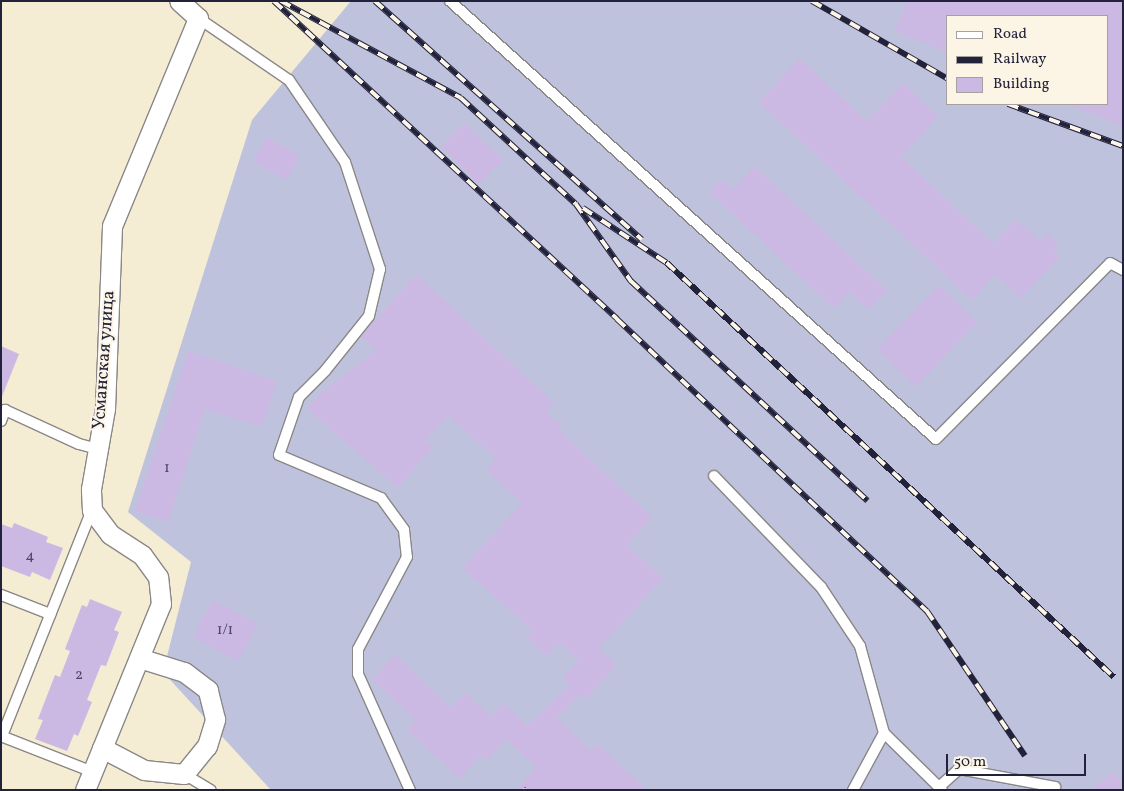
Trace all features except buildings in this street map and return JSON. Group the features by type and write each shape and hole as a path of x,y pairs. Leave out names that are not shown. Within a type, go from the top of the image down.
{"street":[{"path":"179,1 198,18"},
{"name":"Усманская улица","path":"92,510 91,489 105,409 112,226 198,18"},
{"path":"85,790 161,604 158,576 142,555 110,534 92,510"},
{"path":"102,748 144,770 184,774 207,746 215,719 208,690 184,672 139,658"}],"lane":[{"path":"450,1 936,439 1110,263 1123,270"},
{"path":"198,18 290,80 344,162 380,269 369,316 325,371 299,397 279,455 381,498 404,530 407,558 358,649 358,674 410,790"},
{"path":"1,421 5,410 79,444 98,449"},
{"path":"714,476 821,586 860,646 884,733 941,788 959,769 1055,787"},
{"path":"92,510 1,736 93,772"},
{"path":"1,595 50,614"},
{"path":"853,790 884,733"},
{"path":"184,774 211,790"}],"shaded area":[{"path":"351,1 1123,1 1123,790 271,790 163,672 191,562 128,512 252,120"}],"railway":[{"path":"274,1 617,319 927,611 1025,756"},
{"path":"281,1 461,98 576,204 631,281 868,501"},
{"path":"375,1 642,240"},
{"path":"812,1 946,78"},
{"path":"1011,105 1123,146"},
{"path":"583,208 667,263 1114,677"}]}
